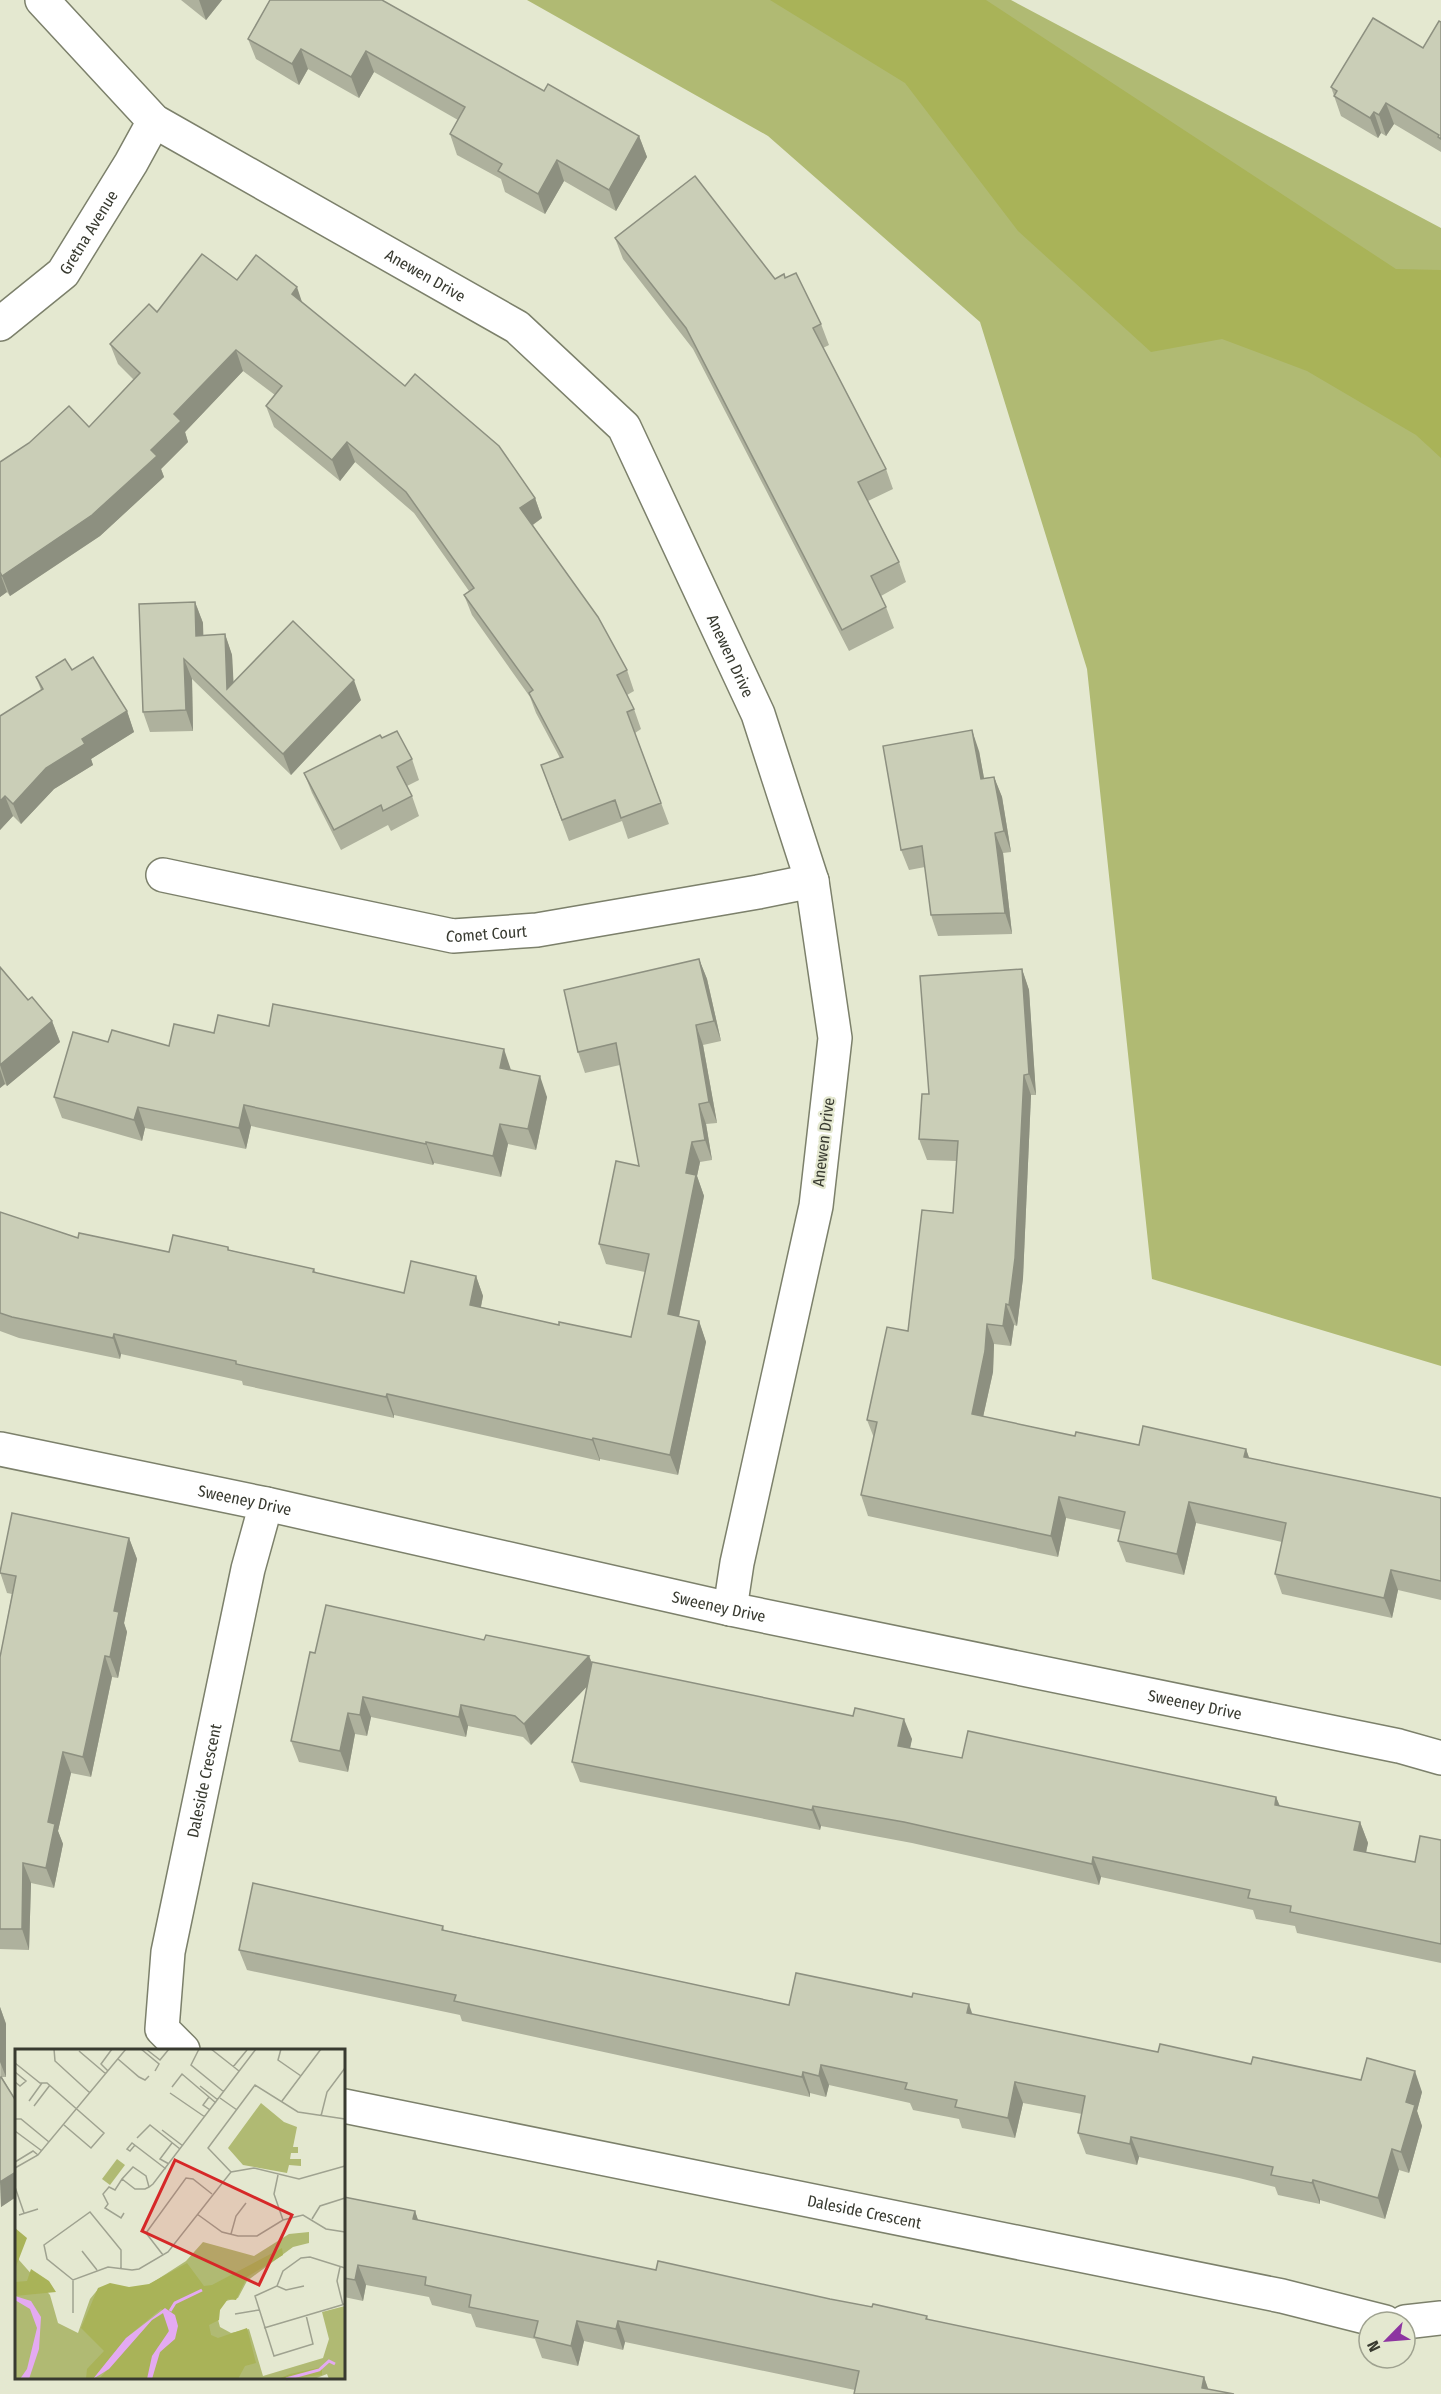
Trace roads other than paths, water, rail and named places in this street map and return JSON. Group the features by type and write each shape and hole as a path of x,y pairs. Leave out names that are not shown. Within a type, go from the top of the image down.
{"street":[{"name":"Anewen Drive","path":"42,0 154,121 517,327 624,427 758,714 812,881 835,1038 816,1206 736,1563 730,1609"},
{"name":"Gretna Avenue","path":"0,324 63,273 131,163 154,121"},
{"name":"Comet Court","path":"163,875 453,936 537,930 812,881"},
{"name":"Sweeney Drive","path":"0,1449 266,1504 730,1609 1399,1746 1441,1758"},
{"name":"Daleside Crescent","path":"182,2049 162,2029 168,1952 245,1580 266,1504"},
{"name":"Daleside Crescent","path":"345,2106 1282,2296 1357,2315"},
{"path":"1417,2321 1441,2318"}]}
